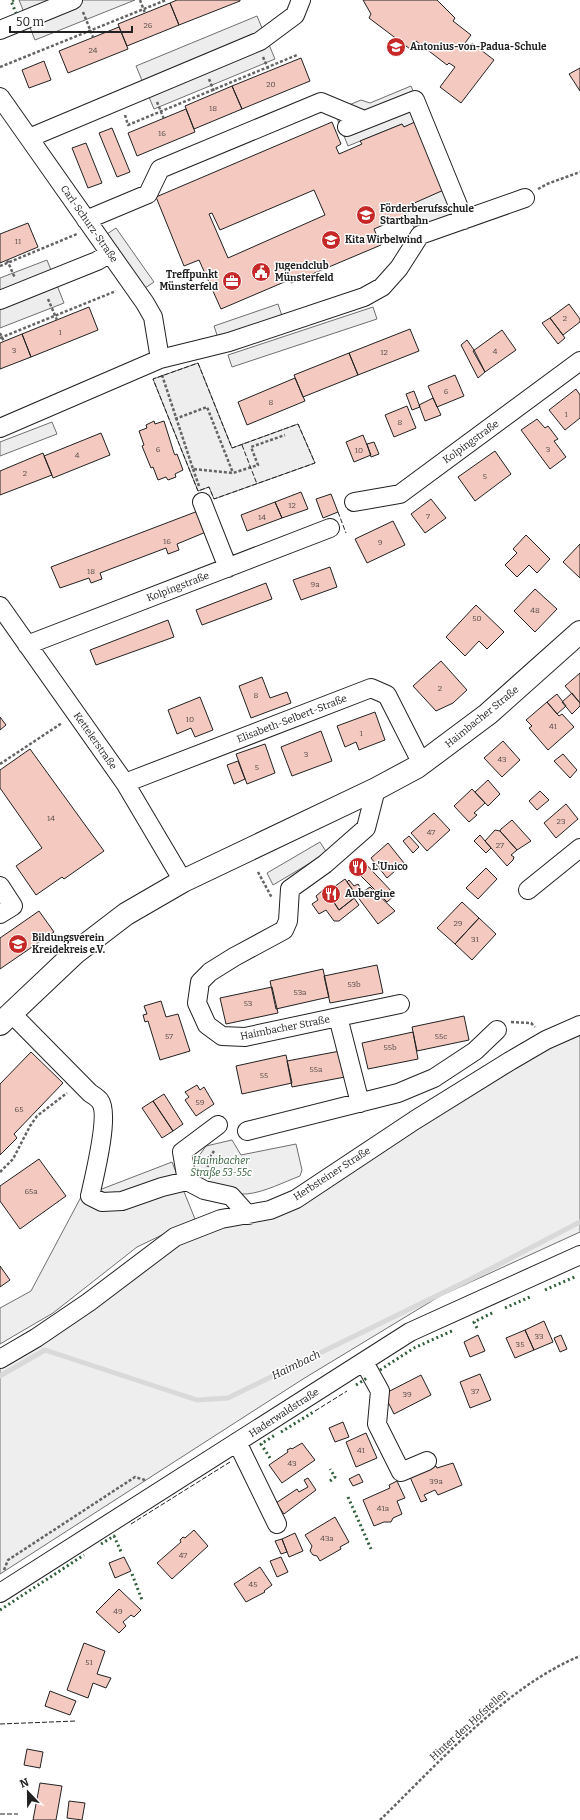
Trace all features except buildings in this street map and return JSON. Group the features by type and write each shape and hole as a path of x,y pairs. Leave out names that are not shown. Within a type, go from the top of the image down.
{"main road":[{"name":"Haimbacher Straße","path":"6,1019 75,953 126,914 183,880 376,789 422,764 488,714 580,632"}],"street":[{"path":"29,138 260,41 295,15 301,0"},
{"path":"0,30 77,3"},
{"name":"Carl-Schurz-Straße","path":"0,97 29,138 82,227 110,253 150,312 160,366"},
{"path":"347,127 415,100 464,220"},
{"path":"82,227 148,194 160,169 321,102 364,120"},
{"path":"0,428 160,366 364,298 382,287 399,268 420,235 525,198"},
{"path":"0,300 97,261 110,253"},
{"name":"Kolpingstraße","path":"354,502 400,494 580,361"},
{"path":"201,496 228,568"},
{"name":"Kolpingstraße","path":"27,644 330,528"},
{"name":"Kettelerstraße","path":"0,606 125,783 183,880"},
{"name":"Elisabeth-Selbert-Straße","path":"125,783 371,688 387,695 422,764"},
{"name":"Haimbacher Straße","path":"360,1103 338,1017 245,1037 222,1036 207,1025 197,1003 200,982 210,972 284,930 288,921 290,889 325,864 366,828 376,789"},
{"path":"528,890 580,848"},
{"path":"0,886 13,906 0,914"},
{"path":"338,1017 400,1004"},
{"name":"Haimbacher Straße","path":"6,1019 100,1101 104,1118 98,1160 90,1196 102,1202 122,1201 162,1187 187,1181"},
{"name":"Herbsteiner Straße","path":"0,1359 36,1338 89,1302 175,1237 220,1219 270,1210 296,1198 415,1120 546,1040 580,1025"},
{"path":"247,1131 398,1093 434,1078 475,1051 497,1030"},
{"path":"218,1125 182,1152 187,1181 204,1190 232,1196 248,1215"},
{"name":"Haderwaldstraße","path":"0,1593 410,1332 580,1255"},
{"path":"364,1362 380,1391 377,1424 401,1472 427,1461"},
{"path":"237,1442 277,1524"}],"path":[{"path":"140,0 145,13"},
{"path":"0,67 166,0"},
{"path":"77,3 93,37"},
{"path":"118,100 128,125 297,55"},
{"path":"525,198 547,184 580,172"},
{"path":"0,266 82,227"},
{"path":"42,284 57,320"},
{"path":"1,338 118,290"},
{"path":"0,333 4,342"},
{"path":"160,366 175,419 201,496"},
{"path":"175,419 207,407 233,473"},
{"path":"193,469 233,473 258,465 251,448 285,435"},
{"path":"264,437 266,442"},
{"path":"0,764 68,719"},
{"path":"258,872 275,905"},
{"path":"497,1030 512,1022 531,1023 546,1040"},
{"path":"0,1172 13,1159 30,1126 37,1116 71,1090 75,1078"},
{"path":"204,1190 209,1158 216,1148"},
{"path":"4,1572 8,1560 135,1477 170,1485"},
{"name":"Hinter den Hofstellen","path":"380,1820 463,1739 525,1686 561,1664 580,1656"}],"green space":[{"path":"198,363 232,448 298,424 315,463 214,499 209,487 198,491 153,379"},
{"path":"580,1031 580,1232 440,1296 303,1379 0,1574 0,1357 188,1233 293,1193"},
{"name":"Haimbacher Straße 53-55c","path":"232,1140 241,1155 296,1144 302,1170 300,1176 267,1189 247,1194 215,1189 196,1182 194,1163 206,1146"},
{"path":"172,1162 195,1219 137,1247 53,1313 0,1344 0,1308 31,1291 81,1197"}],"shaded area":[{"path":"19,0 135,0 35,40"},
{"path":"257,16 275,59 154,109 136,66"},
{"path":"411,86 471,226 428,240 413,226 403,208 417,122 404,127 402,124 348,146 334,111 361,100 370,103"},
{"path":"116,228 154,282 145,288 107,234"},
{"path":"47,260 64,303 0,328 0,278"},
{"path":"278,304 282,316 218,338 214,326"},
{"path":"373,307 377,319 232,367 228,355"},
{"path":"52,422 57,434 0,456 0,442"},
{"path":"320,842 327,853 273,885 267,873"}],"waterway":[{"name":"Haimbach","path":"0,1376 45,1350 197,1400 228,1398 469,1280 580,1222"}],"hedge":[{"path":"14,0 11,1 16,13"},
{"path":"545,1290 577,1276"},
{"path":"505,1308 532,1296"},
{"path":"477,1328 474,1322 494,1312"},
{"path":"380,1370 414,1348 454,1330"},
{"path":"356,1385 367,1378"},
{"path":"281,1432 315,1411"},
{"path":"270,1458 261,1444 275,1435"},
{"path":"330,1469 335,1477 330,1481"},
{"path":"348,1497 371,1549"},
{"path":"101,1544 114,1536 122,1554"},
{"path":"0,1610 84,1555"},
{"path":"132,1574 142,1600"}],"fence":[{"path":"198,363 232,448 298,424 315,463 214,499 209,487 198,491 153,379 198,363"},
{"path":"242,445 257,484"},
{"path":"338,512 346,533"},
{"path":"315,1411 347,1391"},
{"path":"131,1524 230,1462"},
{"path":"0,1724 76,1721"},
{"path":"0,1814 18,1814"}],"place":[{"name":"Antonius-von-Padua-Schule","path":"396,47"},
{"name":"Förderberufsschule Startbahn","path":"366,215"},
{"name":"Kita Wirbelwind","path":"331,240"},
{"name":"Jugendclub Münsterfeld","path":"261,272"},
{"name":"Treffpunkt Münsterfeld","path":"232,281"},
{"name":"L'Unico","path":"358,867"},
{"name":"Aubergine","path":"331,894"},
{"name":"Bildungsverein Kreidekreis e.V.","path":"18,944"}]}
